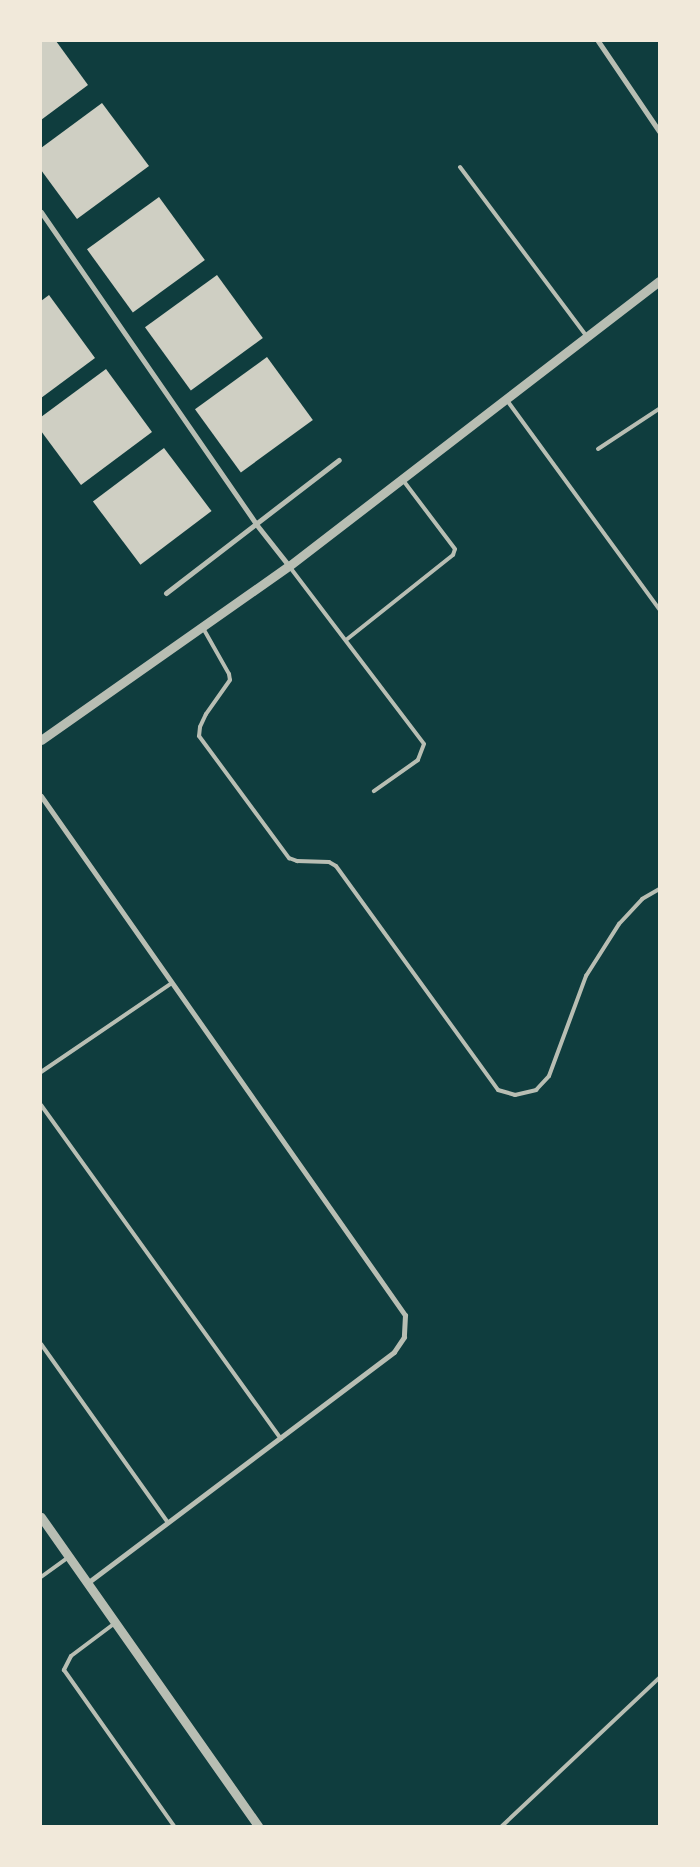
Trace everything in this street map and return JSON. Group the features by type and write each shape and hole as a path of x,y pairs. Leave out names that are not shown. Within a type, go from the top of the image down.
{"street":[{"path":"598,41 659,131"},
{"path":"41,212 256,524 289,566"},
{"path":"41,740 289,566 659,281"},
{"path":"166,593 339,460"},
{"path":"41,796 405,1315 404,1337 394,1352 281,1439 86,1583"},
{"path":"41,1517 258,1826"}],"lane":[{"path":"460,167 587,337"},
{"path":"506,399 659,609"},
{"path":"598,449 659,409"},
{"path":"346,640 452,556 455,549 402,479"},
{"path":"289,566 424,744 418,760 374,791"},
{"path":"202,628 229,674 230,680 206,714 200,727 200,736 289,858 297,861 329,862 336,866 498,1090 515,1095 536,1090 549,1076 586,976 619,924 642,899 659,889"},
{"path":"41,1072 172,983"},
{"path":"41,1105 281,1439"},
{"path":"41,1344 168,1522"},
{"path":"41,1577 68,1557"},
{"path":"115,1623 71,1656 64,1670 174,1826"},
{"path":"502,1826 659,1678"}],"building":[{"path":"41,41 56,41 88,85 41,120"},
{"path":"102,103 149,166 77,219 41,170 41,148"},
{"path":"159,197 205,260 133,312 87,249"},
{"path":"217,275 263,338 191,390 145,327"},
{"path":"49,295 95,358 41,398 41,301"},
{"path":"267,357 313,420 241,472 195,409"},
{"path":"106,369 152,432 81,485 41,431 41,417"},
{"path":"164,448 212,511 140,565 93,502"}]}
